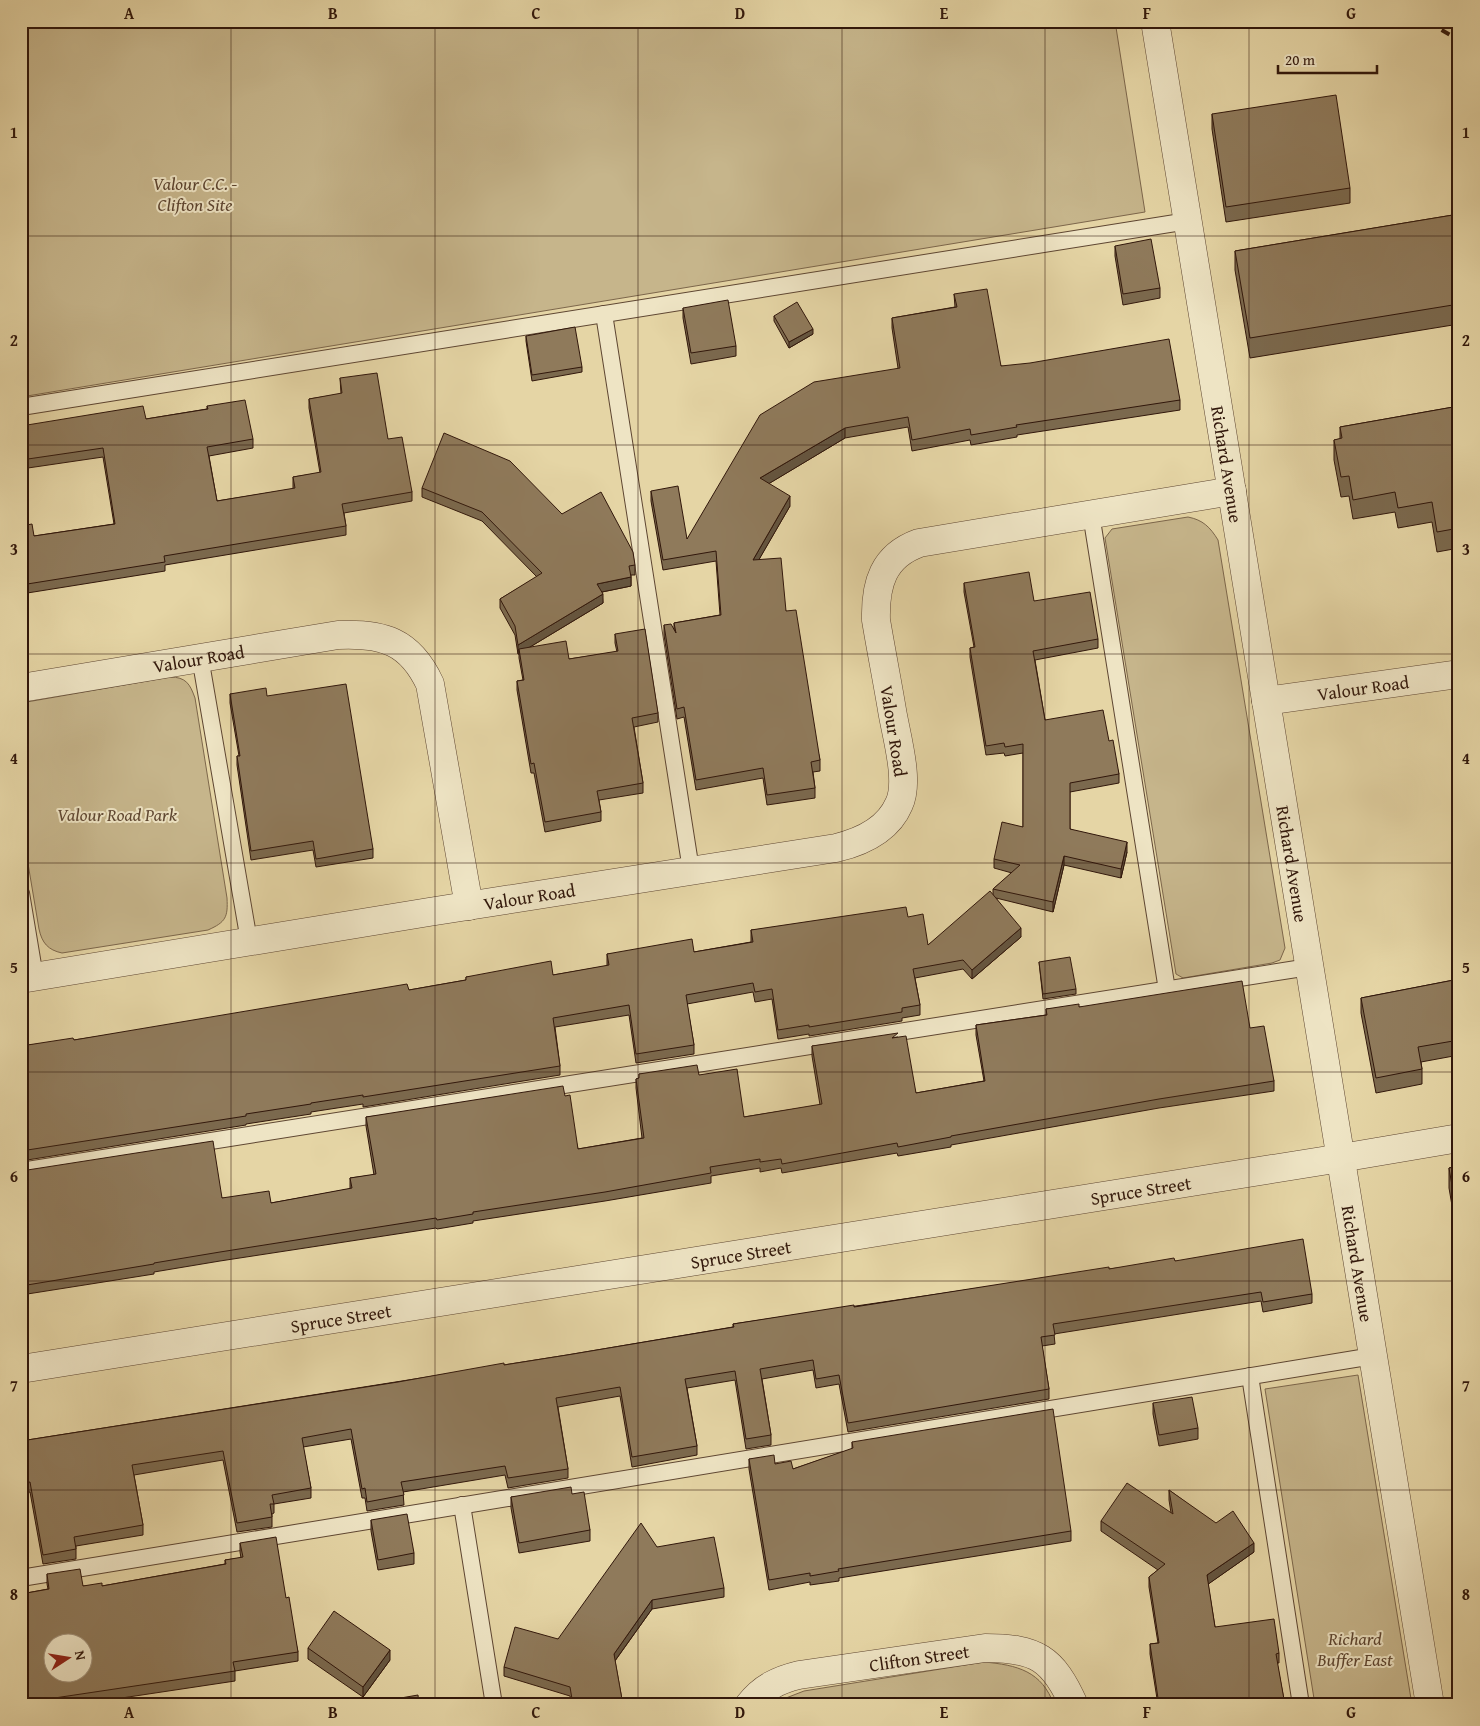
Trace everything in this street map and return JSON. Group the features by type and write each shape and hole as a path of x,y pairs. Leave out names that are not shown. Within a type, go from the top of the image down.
{"street":[{"name":"Richard Avenue","path":"1155,21 1430,1705"},
{"name":"Valour Road","path":"28,978 849,845 861,841 880,829 894,813 902,797 902,765 876,620 877,589 882,576 897,554 905,548 919,543 1232,491"},
{"name":"Valour Road","path":"21,688 338,635 359,634 385,638 396,643 406,650 425,673 432,693 469,906"},
{"name":"Valour Road","path":"1266,701 1459,674"},
{"name":"Spruce Street","path":"21,1368 1459,1138"},
{"name":"Clifton Street","path":"749,1705 771,1685 799,1675 985,1648 1003,1648 1022,1650 1037,1656 1053,1667 1066,1686 1074,1705"}],"lane":[{"path":"21,407 1188,221"},
{"path":"604,314 691,870"},
{"path":"1091,514 1167,990"},
{"path":"200,657 249,941"},
{"path":"21,892 28,978"},
{"path":"21,1171 1309,968"},
{"path":"21,1578 1373,1356"},
{"path":"1250,1376 1301,1705"},
{"path":"462,1505 494,1705"}],"green space":[{"name":"Valour C.C. - Clifton Site","path":"21,21 1115,21 1145,212 21,397"},
{"path":"1188,517 1206,525 1218,540 1285,948 1280,960 1272,963 1183,978 1176,974 1105,538 1112,529"},
{"name":"Valour Road Park","path":"170,677 180,678 187,682 195,698 227,898 225,918 208,930 62,953 53,950 44,942 39,929 21,822 21,703"},
{"name":"Richard Buffer East","path":"1358,1375 1412,1705 1315,1705 1265,1389"},
{"path":"984,1662 1007,1665 1027,1672 1043,1684 1054,1705 776,1705 786,1698 804,1691"}],"building":[{"path":"1336,95 1350,188 1226,207 1212,114"},
{"path":"1459,214 1459,304 1250,338 1235,251"},
{"path":"1151,239 1160,288 1123,294 1115,246"},
{"path":"987,289 1001,366 1030,363 1169,339 1180,400 1016,425 1017,427 971,435 970,429 912,440 908,417 845,428 760,478 790,496 753,560 781,558 786,611 796,610 820,760 811,762 815,788 767,795 763,768 696,780 684,707 677,709 664,625 671,624 676,633 674,623 721,615 716,551 663,560 651,491 678,486 687,539 760,415 814,382 900,368 892,318 957,307 954,294"},
{"path":"728,300 736,346 691,353 683,308"},
{"path":"797,302 813,329 789,342 774,316"},
{"path":"575,327 582,367 532,375 526,336"},
{"path":"377,373 388,439 402,437 412,492 342,504 346,526 164,556 165,562 21,585 21,526 32,524 34,536 115,524 103,448 21,460 21,426 143,406 146,419 208,409 207,406 245,400 253,439 207,447 217,501 295,488 293,477 321,472 309,399 342,393 340,378"},
{"path":"1459,406 1459,528 1437,532 1432,502 1398,508 1395,492 1353,500 1349,476 1341,477 1334,440 1342,438 1340,427"},
{"path":"444,433 510,461 562,514 601,492 633,552 635,565 629,566 631,577 597,584 603,594 518,645 515,626 500,599 542,573 482,512 422,488"},
{"path":"1029,572 1034,601 1090,592 1098,639 1033,651 1045,720 1103,710 1109,741 1113,740 1119,774 1070,783 1070,829 1127,842 1121,869 1064,856 1053,902 993,889 1020,865 994,859 1002,822 1023,827 1023,744 1005,747 1004,743 986,746 970,648 975,647 964,583"},
{"path":"645,629 658,713 632,718 643,783 597,791 601,812 545,822 534,763 531,764 517,681 524,680 519,649 566,641 569,659 618,651 615,634"},
{"path":"346,684 373,849 316,859 313,841 251,851 237,756 240,756 230,694 266,688 267,696"},
{"path":"990,891 1021,928 972,970 963,960 913,969 920,1005 902,1008 902,1012 778,1030 772,989 755,992 753,983 686,995 694,1045 636,1054 629,1005 553,1018 560,1066 363,1097 363,1095 311,1103 246,1114 246,1116 21,1151 21,1046 73,1038 74,1040 407,984 409,990 466,980 466,977 551,961 553,975 609,965 607,954 692,939 694,952 753,942 751,930 906,907 908,917 923,914 928,945"},
{"path":"1070,957 1076,989 1043,994 1039,962"},
{"path":"1459,979 1459,1040 1418,1047 1422,1069 1376,1078 1361,998"},
{"path":"1242,981 1250,1028 1264,1026 1274,1081 1159,1099 898,1147 897,1143 782,1164 781,1159 760,1162 760,1159 710,1167 711,1173 605,1192 473,1212 473,1214 437,1220 436,1218 220,1252 21,1286 21,1171 213,1141 222,1198 269,1191 271,1203 352,1188 350,1178 376,1174 366,1117 563,1086 565,1096 570,1095 578,1149 644,1138 636,1079 639,1078 639,1074 697,1065 699,1075 737,1069 744,1117 822,1104 812,1046 898,1033 892,1038 906,1036 916,1093 985,1081 976,1025 1047,1015 1046,1009 1079,1004 1079,1007"},
{"path":"1459,1166 1459,1227 1449,1168"},
{"path":"1303,1239 1312,1294 1263,1302 1261,1292 1053,1324 1055,1335 1041,1337 1049,1389 848,1423 839,1375 816,1379 813,1360 760,1369 771,1435 746,1439 735,1371 685,1379 697,1446 632,1457 620,1387 556,1398 568,1469 508,1478 505,1466 401,1482 404,1495 367,1502 365,1488 362,1489 351,1429 302,1438 311,1488 272,1495 274,1504 270,1504 272,1517 237,1523 223,1451 132,1465 143,1525 74,1537 76,1549 43,1555 30,1482 21,1483 21,1441 398,1382 504,1363 504,1365 567,1355 734,1327 733,1324 1109,1267 1109,1269 1174,1258 1175,1261"},
{"path":"1192,1397 1198,1428 1159,1435 1153,1403"},
{"path":"1053,1409 1071,1531 838,1569 839,1571 810,1576 810,1573 769,1580 749,1459 774,1455 775,1464 791,1461 793,1469 853,1448 852,1442"},
{"path":"1127,1483 1173,1514 1169,1490 1216,1523 1233,1511 1254,1543 1207,1575 1215,1627 1274,1619 1279,1653 1276,1654 1285,1705 1159,1705 1150,1644 1159,1643 1149,1577 1165,1564 1101,1521"},
{"path":"571,1487 572,1494 584,1492 590,1530 519,1543 511,1497"},
{"path":"407,1514 414,1553 378,1560 371,1520"},
{"path":"641,1523 657,1547 714,1537 724,1588 652,1600 614,1654 623,1705 573,1705 570,1687 504,1667 515,1627 558,1639"},
{"path":"276,1537 286,1598 289,1597 298,1652 233,1662 235,1671 21,1703 21,1594 49,1589 47,1574 80,1569 83,1586 102,1583 102,1586 226,1564 225,1560 243,1557 240,1543"},
{"path":"334,1611 390,1650 363,1687 308,1648"},
{"path":"418,1695 419,1705 372,1705 372,1703"}],"railway":[{"path":"1426,21 1459,40"}]}
